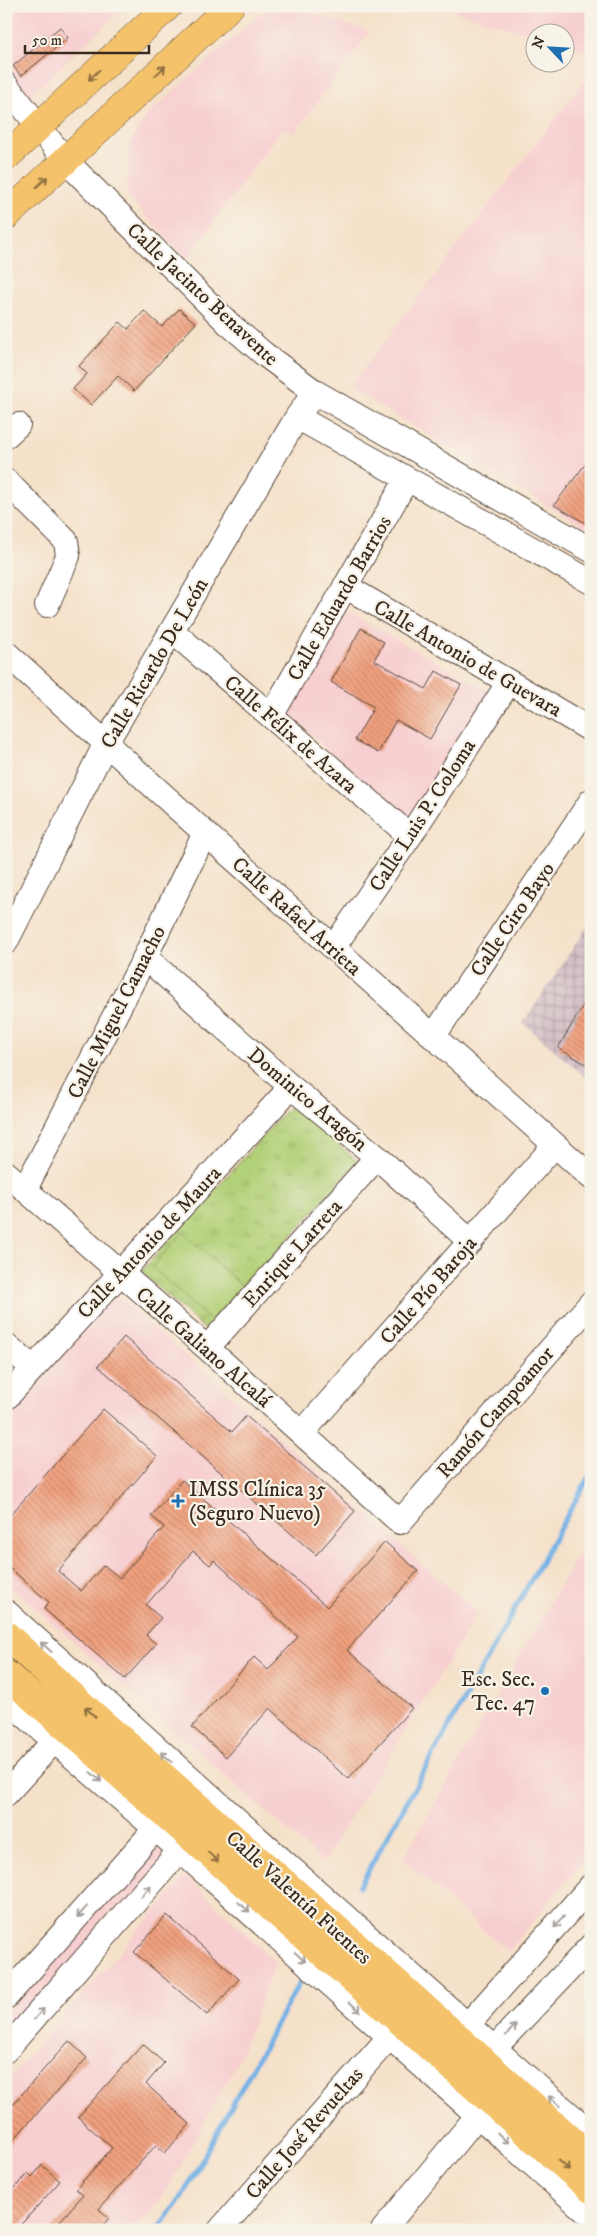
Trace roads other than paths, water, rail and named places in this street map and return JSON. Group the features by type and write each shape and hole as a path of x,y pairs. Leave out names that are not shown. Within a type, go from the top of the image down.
{"main road":[{"path":"6,158 168,6"},
{"path":"6,216 230,6"},
{"name":"Calle Valentín Fuentes","path":"6,1635 200,1828 287,1932 338,1949 410,2014 455,2040 591,2158"},
{"name":"Calle Valentín Fuentes","path":"6,1674 176,1806"},
{"name":"Calle Valentín Fuentes","path":"200,1828 316,1900 338,1949"},
{"name":"Calle Valentín Fuentes","path":"480,2062 591,2189"}],"street":[{"name":"Calle Jacinto Benavente","path":"6,85 65,160 229,324 264,354 315,392 591,550"},
{"name":"Calle Ricardo De León","path":"6,942 106,743 297,417 315,392"},
{"path":"297,417 591,582"},
{"name":"Calle Eduardo Barrios","path":"270,716 407,479"},
{"path":"6,480 66,541 68,556 47,605"},
{"name":"Calle Antonio de Guevara","path":"345,586 591,730"},
{"name":"Calle Félix de Azara","path":"172,631 410,836"},
{"name":"Calle Rafael Arrieta","path":"9,662 106,743 554,1146 591,1177"},
{"name":"Calle Luis P. Coloma","path":"333,948 410,836 509,682"},
{"name":"Calle Ciro Bayo","path":"433,1037 591,801"},
{"name":"Calle Miguel Camacho","path":"25,1189 146,957 205,833"},
{"name":"Dominico Aragón","path":"146,957 291,1087 376,1157 471,1242"},
{"name":"Calle Antonio de Maura","path":"6,1398 291,1087"},
{"name":"Calle Pío Baroja","path":"302,1433 554,1146"},
{"name":"Enrique Larreta","path":"207,1348 376,1157"},
{"name":"Calle Galiano Alcalá","path":"6,1173 207,1348 400,1522"},
{"name":"Ramón Campoamor","path":"400,1522 591,1303"},
{"path":"6,1345 32,1368"},
{"path":"6,1612 176,1806 200,1828 6,2050"},
{"path":"6,1698 54,1740 176,1806"},
{"path":"6,1794 54,1740"},
{"path":"6,1997 176,1806"},
{"path":"455,2040 591,1886"},
{"path":"591,1946 480,2062 591,2133"},
{"path":"338,1949 410,2014 478,2115 591,2216"},
{"name":"Calle José Revueltas","path":"220,2230 410,2014"},
{"path":"383,2230 478,2115"}],"waterway":[{"path":"359,1887 591,1473"},
{"path":"158,2230 183,2195 299,1983"}],"place":[{"name":"IMSS Clínica 35 (Seguro Nuevo)","path":"178,1501"},
{"name":"Esc. Sec. Tec. 47","path":"545,1691"}]}
